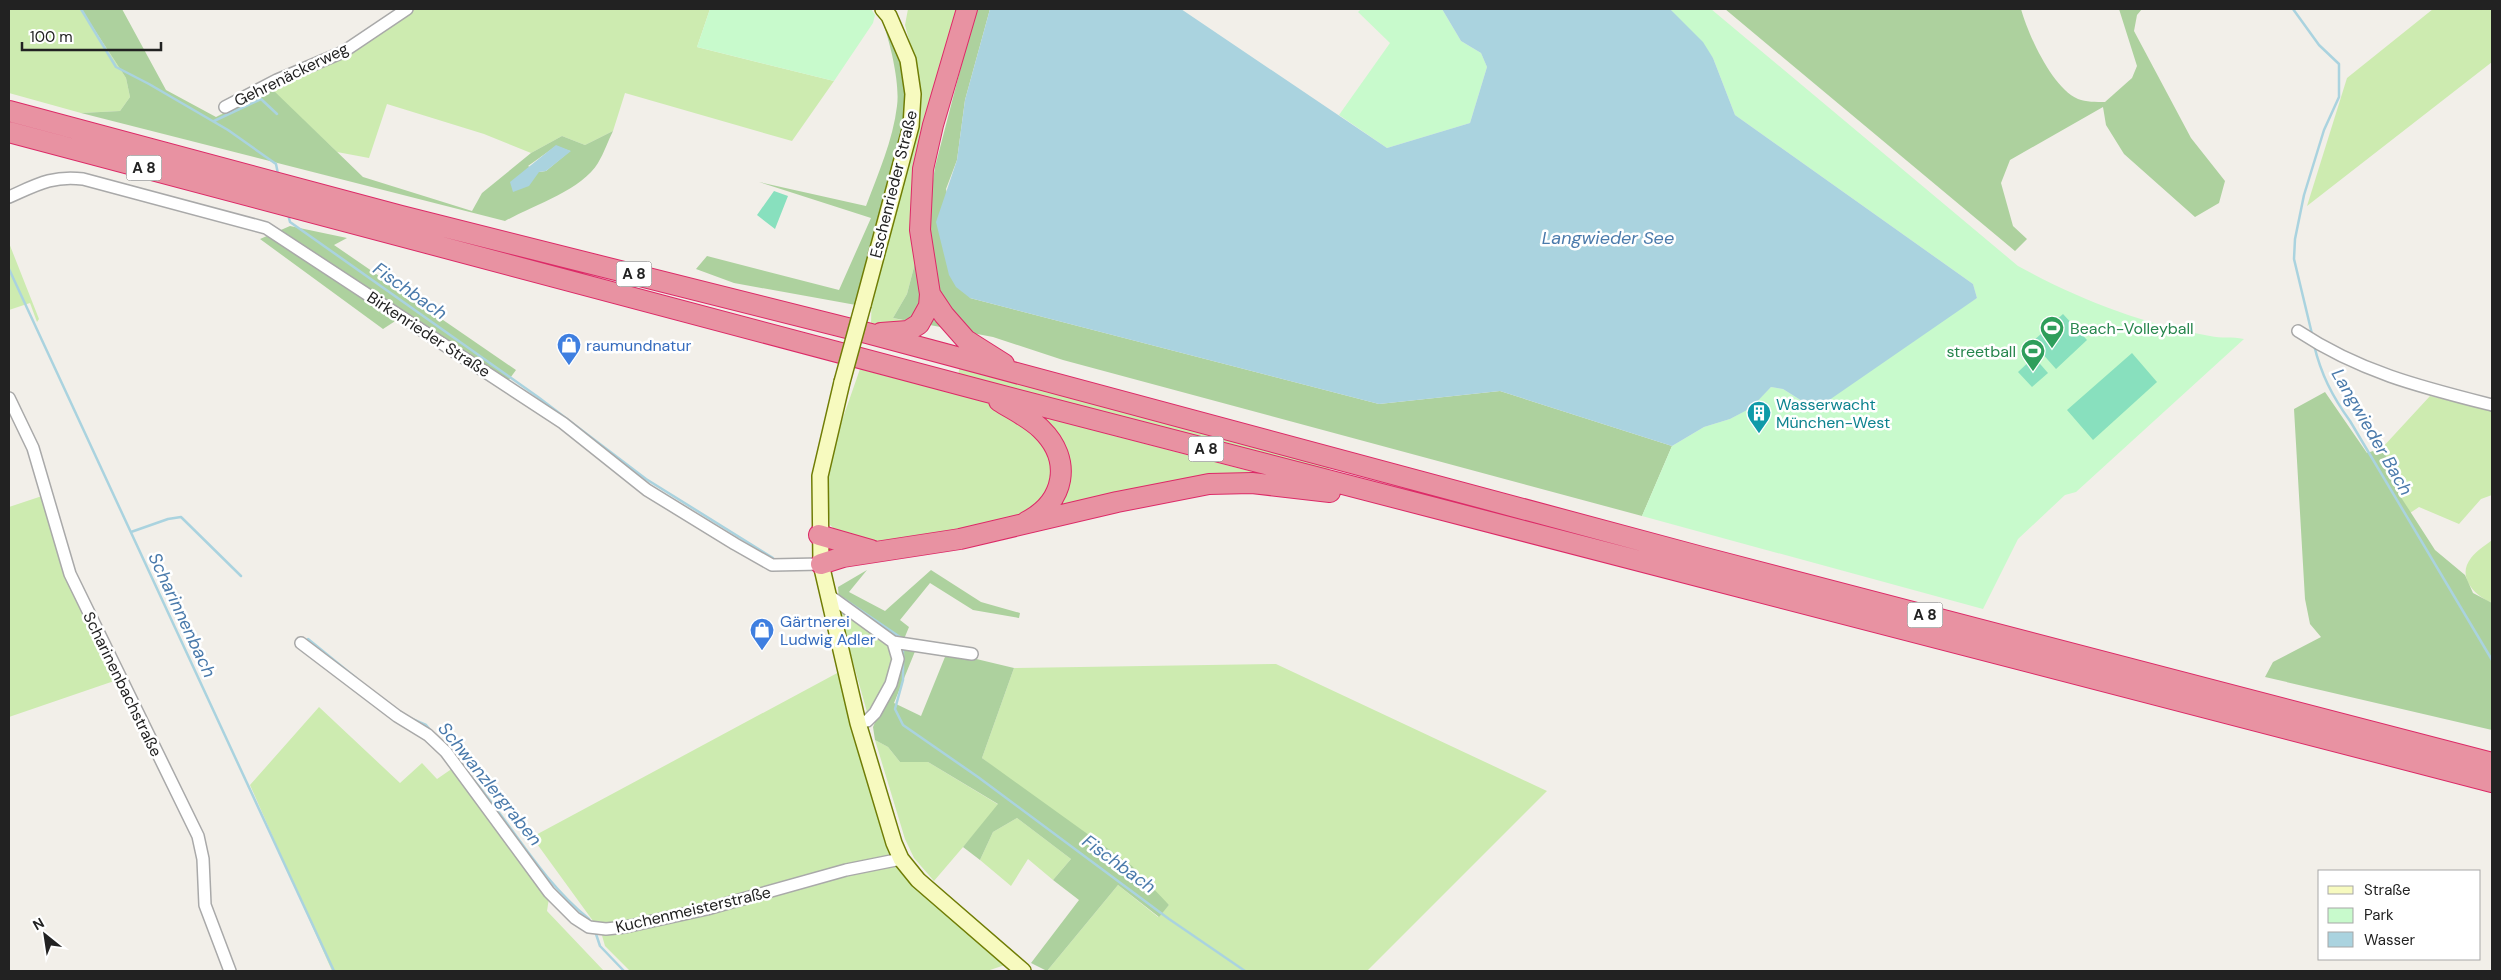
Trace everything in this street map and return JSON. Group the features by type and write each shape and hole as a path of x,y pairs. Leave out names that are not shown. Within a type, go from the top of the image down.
{"highway":[{"path":"867,333 908,331 919,324 929,306 930,294 920,230 923,169 933,125 965,12"},
{"name":"A 8","path":"9,111 283,194 984,391 2492,782"},
{"name":"A 8","path":"9,132 283,194 867,333 1702,557 2492,763"},
{"path":"930,294 944,316 966,340 1020,375"},
{"path":"984,391 1040,428 1051,440 1059,456 1061,474 1057,494 1045,509 1020,525"},
{"path":"821,564 843,557 878,551 900,550 960,539 1209,484 1252,483 1338,493 1406,508 1428,506"},
{"path":"819,535 878,551"}],"street":[{"name":"Gehrenäckerweg","path":"225,107 277,80 343,52 408,9"},
{"name":"Eschenrieder Straße","path":"819,535 820,476 842,382 911,126 913,94 908,60 889,11"},
{"name":"Birkenrieder Straße","path":"9,197 42,182 64,176 83,179 266,228 563,423 647,490 735,544 772,565 821,564"},
{"path":"2302,334 2365,368 2406,383 2492,405"},
{"name":"Scharinenbachstraße","path":"9,398 33,448 70,574 198,836 203,859 205,905 230,971"},
{"path":"819,535 821,564 827,594 844,656 858,723 894,843 901,859 918,880 1023,971"},
{"path":"827,594 893,642 972,654"},
{"path":"858,723 867,721 875,713 890,684 898,659 893,642"},
{"name":"Kuchenmeisterstraße","path":"301,643 397,716 428,735 446,752 549,892 575,918 589,926 606,929 625,927 698,911 846,870 901,859"}],"green space":[{"path":"9,9 81,9 126,78 130,97 120,111 81,113 9,93"},
{"path":"81,9 122,9 166,90 216,117 273,90 363,177 472,211 482,193 531,153 562,136 585,145 613,131 598,163 591,173 569,189 505,221 81,113 120,111 130,97 126,78","holes":["556,146 570,151 546,171 539,172 528,166"]},
{"path":"413,9 710,9 697,47 834,81 792,141 625,93 613,131 585,145 562,136 531,153 484,134 387,104 369,158 337,152 273,91 216,117"},
{"path":"710,9 871,9 875,15 873,23 834,81 697,47"},
{"path":"908,9 960,9 916,259 907,294 893,318 910,322 888,328 871,324 872,287 914,58 905,25"},
{"path":"976,9 990,9 965,100 957,160 946,189 970,298 1379,404 1500,391 1672,446 1642,516 1063,360 993,337 893,318 907,294 928,213 935,167"},
{"path":"1361,9 1442,9 1461,41 1481,53 1487,67 1470,123 1387,148 1339,115 1390,43 1358,12"},
{"path":"1670,9 1711,9 2018,266 2064,289 2135,317 2160,325 2214,337 2244,339 2076,492 2065,495 2018,539 1983,609 1642,516 1672,446 1704,427 1730,419 1750,408 1771,387 1783,389 1802,401 1977,298 1973,284 1735,115 1713,58"},
{"path":"1725,9 2021,9 2035,46 2059,84 2078,99 2105,102 2132,78 2137,66 2119,9 2142,9 2137,15 2134,31 2191,138 2225,181 2219,203 2195,217 2124,154 2106,125 2103,107 2010,160 2001,183 2013,226 2027,239 2015,251"},
{"path":"2433,9 2492,9 2492,62 2307,206 2347,78"},
{"path":"884,26 891,29 906,69 907,124 856,305 734,283 696,269 707,256 839,290 871,218 759,182 866,206 889,144 898,97 894,66"},
{"path":"774,191 788,196 775,229 757,215"},
{"path":"290,226 347,238 334,245 516,370 508,381 406,314 383,329 260,239"},
{"path":"9,243 39,319 37,322 30,303 9,310"},
{"path":"2063,314 2087,340 2056,369 2032,342"},
{"path":"2132,353 2157,382 2093,440 2067,410"},
{"name":"streetball","path":"2034,357 2048,373 2032,387 2018,372"},
{"path":"960,364 1331,462 1328,473 958,376"},
{"path":"860,369 1287,481 882,545 842,536 830,525 826,482 831,452"},
{"path":"2325,392 2367,453 2382,448 2398,480 2395,488 2435,550 2465,575 2473,593 2492,603 2492,730 2265,677 2273,662 2321,637 2310,624 2305,599 2294,409"},
{"path":"2430,396 2492,411 2492,495 2481,499 2459,524 2419,507 2410,513 2395,488 2398,480 2382,448"},
{"path":"42,496 117,680 9,717 9,507"},
{"path":"2492,540 2492,603 2474,591 2467,579 2466,572 2467,565 2473,555"},
{"path":"867,570 849,592 885,611 931,570 981,602 1020,613 1019,618 973,610 930,583 900,620 909,627 904,639 918,644 894,703 921,716 947,652 1014,668 982,758 1132,866 1169,905 1159,917 1118,885 1047,971 1031,963 1079,900 1053,880 1071,859 1017,818 993,832 980,860 963,847 998,804 928,762 900,762 888,747 875,740 873,727 891,684 894,639 839,600 838,587"},
{"path":"838,609 891,645 892,664 877,700 867,712"},
{"path":"1276,664 1547,791 1367,971 1047,971 1118,885 1158,917 1169,905 982,758 1014,668"},
{"path":"841,671 895,864 907,879 1005,965 987,971 630,971 605,946 601,932 532,837"},
{"path":"319,707 400,783 422,763 437,779 453,768 549,898 547,911 604,971 332,971 250,785"},
{"path":"875,740 888,747 900,762 928,762 999,805 934,881 914,858 905,839"},
{"path":"1017,818 1071,859 1053,880 1028,859 1011,886 980,860 993,832"}],"water":[{"name":"Langwieder See","path":"990,9 1181,9 1387,148 1470,123 1487,67 1481,53 1461,41 1442,9 1670,9 1703,42 1713,58 1735,115 1973,284 1977,298 1822,405 1802,401 1783,389 1771,387 1751,408 1730,419 1704,427 1672,446 1500,391 1379,404 970,298 956,287 949,275 936,222 957,160 965,100"},
{"path":"556,145 571,151 546,171 539,172 529,186 513,192 510,182"}],"waterway":[{"name":"Fischbach","path":"81,9 116,67 228,130 276,164 278,174"},
{"name":"Langwieder Bach","path":"2293,9 2319,45 2339,64 2339,97 2324,130 2304,195 2295,239 2294,259 2312,334"},
{"path":"214,121 261,99 277,114"},
{"name":"Fischbach","path":"288,214 290,222 538,397 646,479 773,558"},
{"name":"Scharinnenbach","path":"9,269 334,971"},
{"name":"Langwieder Bach","path":"2314,345 2320,366 2338,403 2492,660"},
{"name":"Schwanzlergraben","path":"131,532 168,519 181,517 241,576"},
{"path":"844,599 900,637"},
{"name":"Schwanzlergraben","path":"308,639 356,678"},
{"name":"Fischbach","path":"903,650 903,680 895,709 903,725 978,777 1169,919 1245,971"},
{"name":"Schwanzlergraben","path":"412,719 426,725 432,732"},
{"name":"Schwanzlergraben","path":"472,778 541,869 571,903 589,919 590,923"},
{"name":"Schwanzlergraben","path":"595,931 600,946 624,971"}],"place":[{"name":"Beach-Volleyball","path":"2052,349"},
{"name":"raumundnatur","path":"569,366"},
{"name":"streetball","path":"2033,372"},
{"name":"Wasserwacht München-West","path":"1759,434"},
{"name":"Gärtnerei Ludwig Adler","path":"762,651"}]}
